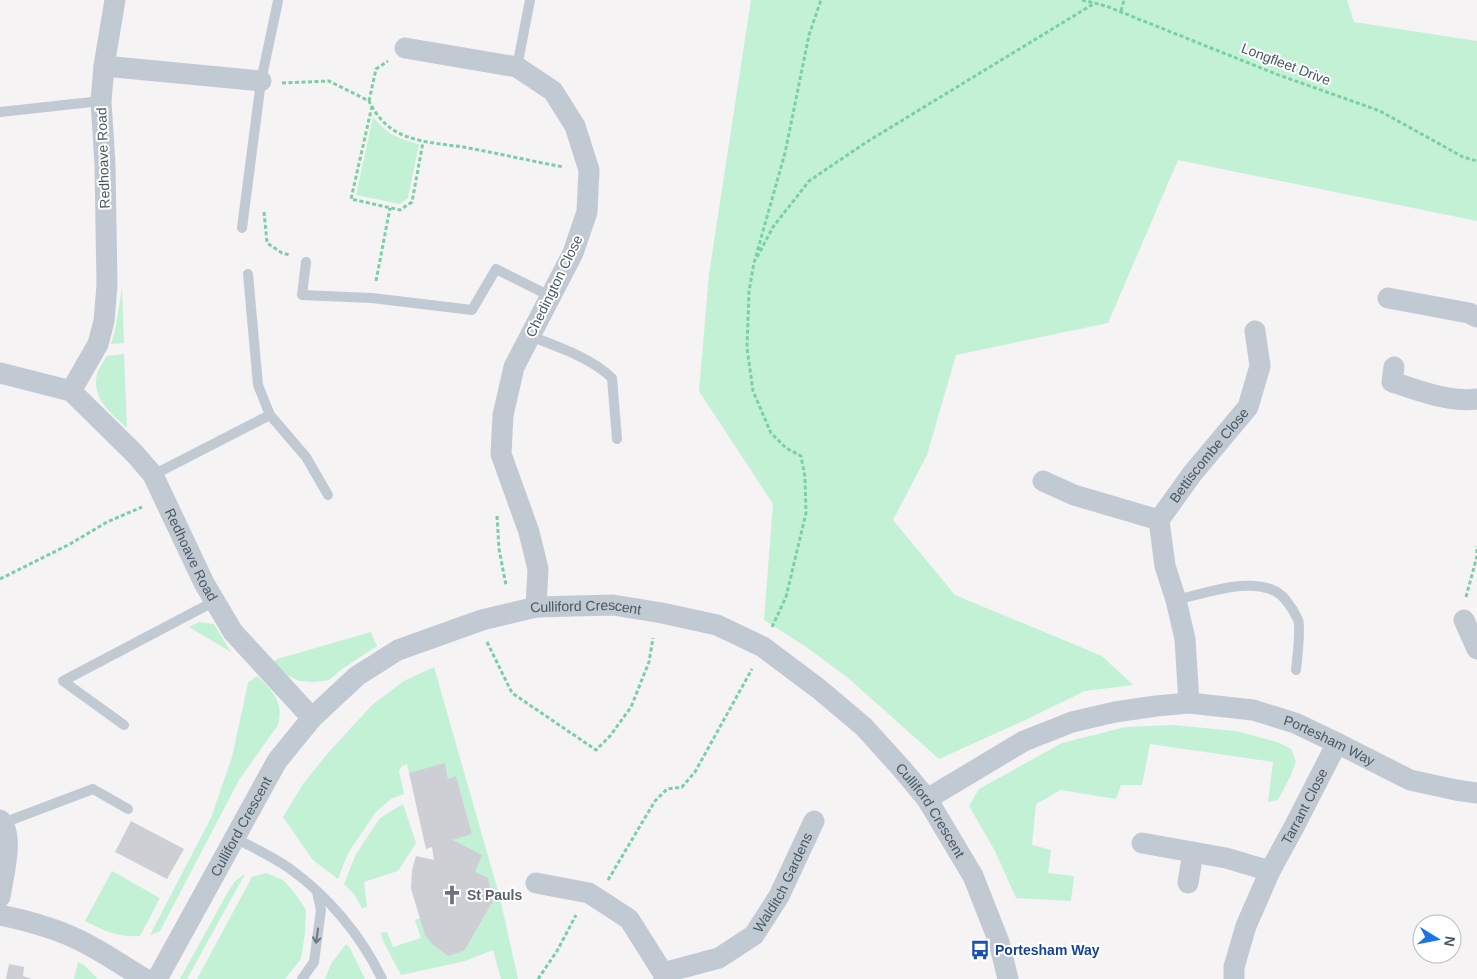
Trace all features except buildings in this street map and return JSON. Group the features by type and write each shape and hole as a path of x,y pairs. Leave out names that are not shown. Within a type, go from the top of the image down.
{"street":[{"name":"Redhoave Road","path":"115,0 104,66 101,100 105,165 107,285 104,321 98,344 71,391 153,475 204,583 234,632 312,718"},
{"name":"Chedington Close","path":"405,48 517,67 553,91 575,126 589,170 587,212 573,253 514,367 502,415 501,454 529,532 538,569 536,606"},
{"path":"104,66 270,82"},
{"path":"1388,298 1469,313 1477,318"},
{"name":"Bettiscombe Close","path":"1160,520 1192,474 1248,408 1260,366 1255,331"},
{"path":"1394,367 1392,382 1431,394 1464,401 1477,399"},
{"path":"0,373 71,391"},
{"path":"1043,481 1074,495 1160,520 1165,566 1176,600 1185,639 1189,703"},
{"name":"Culliford Crescent","path":"157,979 277,761 312,718 357,676 398,650 482,620 536,606 613,605 717,625 762,647 819,689 864,727 928,799 973,876 999,942 1008,979"},
{"path":"1464,620 1477,649"},
{"name":"Portesham Way","path":"928,799 1024,741 1072,722 1148,707 1189,703 1253,710 1295,723 1410,780 1477,793"},
{"name":"Tarrant Close","path":"1234,979 1234,967 1246,926 1270,871 1337,743"},
{"path":"0,896 8,848 7,836 1,821"},
{"name":"Walditch Gardens","path":"536,883 589,894 629,919 664,976 719,958 754,935 779,896 814,821"},
{"path":"1142,843 1226,858 1270,871"},
{"path":"1188,883 1193,852"},
{"path":"0,915 49,928 84,942 145,979"}],"lane":[{"path":"517,67 530,0"},
{"path":"242,228 270,82 278,1"},
{"path":"0,112 101,100"},
{"path":"306,262 302,294 372,298 472,310 496,269 550,296"},
{"path":"248,274 258,385 270,415 306,457 328,495"},
{"path":"530,336 602,368 612,378 618,439"},
{"path":"153,475 270,415"},
{"path":"1176,600 1233,587 1260,586 1271,589 1281,595 1289,604 1299,621 1296,670"},
{"path":"124,725 63,681 215,601"},
{"path":"1,821 93,789 128,809"},
{"path":"235,838 288,867 337,911 376,966 382,979"},
{"path":"302,979 314,962 321,910 316,891"}],"path":[{"path":"538,979 557,950 575,916 597,899 642,820 655,801 667,789 682,787 696,772 762,647 786,597 806,513 805,477 801,456 786,448 771,433 753,391 747,348 749,291 754,263 785,153 809,34 821,0"},
{"name":"Longfleet Drive","path":"1082,0 1121,12 1276,74 1380,111 1463,157 1477,162"},
{"path":"1121,12 1124,0"},
{"path":"754,263 772,227 809,181 865,143 1095,3"},
{"path":"369,101 376,70 405,48"},
{"path":"270,82 329,81 369,101 385,125 402,135 424,142 462,147 574,169 589,187"},
{"path":"372,106 351,199 400,210 412,202 424,142"},
{"path":"263,206 267,242 282,253 306,262"},
{"path":"372,298 390,208"},
{"path":"0,578 70,544 108,522 163,497"},
{"path":"497,513 499,549 506,585"},
{"path":"1464,620 1467,594 1477,556 1477,546"},
{"path":"482,620 487,643 512,693 596,750 610,736 631,708 649,662 653,638"}],"green space":[{"path":"751,0 1347,0 1354,22 1477,41 1477,221 1178,160 1108,323 956,355 927,455 893,520 955,595 1102,656 1133,685 1085,691 939,759 847,677 806,647 764,620 773,504 699,391 709,274"},
{"path":"373,117 393,135 419,144 408,198 400,204 356,195"},
{"path":"122,288 124,343 111,344 115,331"},
{"path":"124,354 127,428 104,405 97,391 96,383 97,374 107,356"},
{"path":"199,622 214,624 231,652 189,627"},
{"path":"371,632 377,646 329,680 300,681 286,675 272,663 277,659"},
{"path":"434,667 500,898 518,979 501,979 493,950 465,961 401,975 383,941 381,933 387,932 393,947 421,938 415,920 420,918 433,945 448,956 464,951 475,872 453,840 472,834 456,777 448,779 445,764 409,773 407,764 402,766 399,771 404,794 391,799 376,812 348,853 338,879 313,860 283,817 303,784 328,753 372,705 404,681"},
{"path":"257,676 276,698 280,710 278,725 239,780 160,931 150,935 211,818 232,757 248,683"},
{"path":"1173,725 1236,731 1277,742 1291,749 1296,762 1278,800 1268,802 1273,762 1150,744 1142,785 1121,785 1116,799 1061,790 1036,804 1032,845 1051,850 1048,873 1074,876 1071,901 1016,898 995,851 969,806 979,789 1062,743 1126,727"},
{"path":"403,804 416,843 398,871 364,882 367,907 362,908 354,894 344,884 356,854 380,818"},
{"path":"112,871 160,898 140,936 125,936 112,933 85,921"},
{"path":"266,873 283,880 295,893 306,910 301,959 285,979 197,979 252,877"},
{"path":"245,874 187,979 180,979 225,897 235,881"},
{"path":"346,944 350,948 365,979 325,979 331,964"},
{"path":"78,962 84,965 98,979 74,979"}],"place":[{"name":"St Pauls","path":"452,895"},
{"name":"Portesham Way","path":"980,950"}]}
